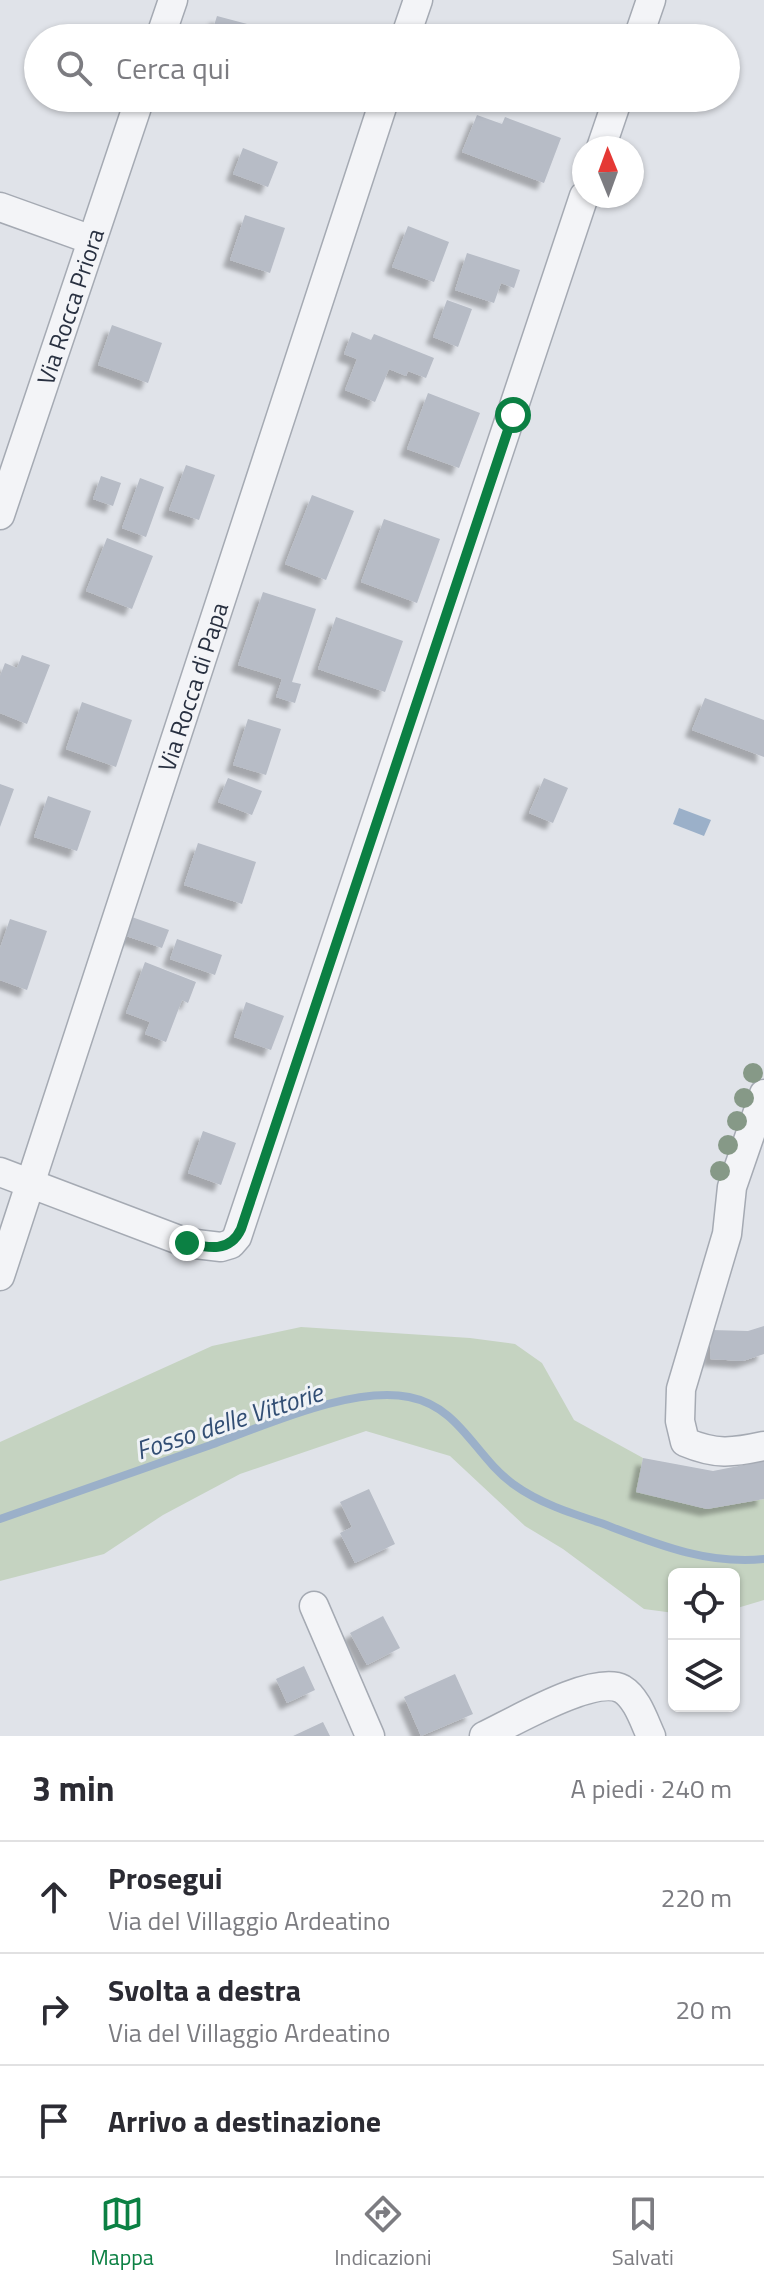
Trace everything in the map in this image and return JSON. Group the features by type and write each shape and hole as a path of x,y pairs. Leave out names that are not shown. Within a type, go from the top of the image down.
{"street":[{"path":"165,24 173,0"},
{"path":"410,24 418,0"},
{"path":"643,24 651,0"},
{"name":"Via Rocca Priora","path":"0,515 135,112"},
{"name":"Via Rocca di Papa","path":"0,1276 380,112"},
{"path":"605,136 613,112"},
{"path":"0,207 92,240"},
{"path":"0,1172 187,1243 221,1247 231,1244 237,1237 580,208"},
{"path":"764,1094 732,1187 727,1234 681,1389 680,1421 685,1442 701,1449 727,1454 764,1446"},
{"path":"314,1606 370,1736"},
{"path":"484,1736 584,1690 605,1685 629,1695 651,1736"}],"green space":[{"path":"301,1327 470,1338 515,1344 542,1363 574,1420 643,1458 637,1492 707,1509 764,1499 764,1600 740,1607 740,1568 668,1568 668,1612 644,1609 563,1549 525,1526 450,1456 366,1431 240,1474 163,1515 104,1554 0,1581 0,1442 212,1346"}],"water":[{"path":"679,808 711,820 704,836 673,824"}],"building":[{"path":"217,16 247,24 214,24"},
{"path":"477,115 502,124 505,117 561,138 544,183 462,152"},
{"path":"243,148 278,162 268,187 233,174"},
{"path":"245,215 285,228 270,273 230,260"},
{"path":"408,226 449,242 434,282 392,267"},
{"path":"467,253 520,270 514,288 501,283 494,303 455,290"},
{"path":"447,300 472,309 458,347 433,337"},
{"path":"112,325 162,343 148,383 98,365"},
{"path":"352,332 371,340 374,334 434,358 426,378 408,371 406,376 389,369 375,402 345,390 357,359 344,354"},
{"path":"428,393 480,413 459,468 407,449"},
{"path":"186,465 215,475 199,520 169,510"},
{"path":"101,476 121,483 113,506 93,499"},
{"path":"140,478 164,487 146,537 122,528"},
{"path":"312,495 354,511 326,580 285,564"},
{"path":"384,519 440,539 417,603 361,582"},
{"path":"107,538 153,556 132,609 86,591"},
{"path":"263,592 316,609 292,682 301,684 295,703 276,697 282,679 238,665"},
{"path":"336,617 403,641 385,692 318,669"},
{"path":"22,655 50,665 27,724 0,713 0,676 5,663 17,668"},
{"path":"705,698 764,720 764,757 692,730"},
{"path":"82,702 132,720 116,767 66,749"},
{"path":"248,719 281,729 266,775 233,765"},
{"path":"228,778 262,791 252,815 218,802"},
{"path":"544,778 568,788 553,823 529,813"},
{"path":"0,784 14,789 0,827"},
{"path":"48,796 91,811 77,851 34,837"},
{"path":"198,843 256,862 242,904 184,885"},
{"path":"126,915 169,930 162,948 120,934"},
{"path":"10,919 47,931 27,990 0,980 0,948"},
{"path":"177,939 222,955 215,975 170,959"},
{"path":"145,962 196,982 188,1003 182,1000 166,1042 145,1034 150,1022 126,1013"},
{"path":"246,1002 284,1016 271,1050 234,1037"},
{"path":"203,1131 236,1143 221,1185 188,1173"},
{"path":"764,1326 764,1354 743,1361 710,1359 711,1330 748,1331"},
{"path":"643,1458 713,1471 764,1461 764,1499 707,1509 636,1492"},
{"path":"369,1489 395,1544 355,1563 340,1533 352,1527 340,1502"},
{"path":"383,1616 400,1648 367,1665 350,1633"},
{"path":"304,1666 315,1690 287,1703 276,1679"},
{"path":"455,1674 473,1714 421,1736 404,1697"},
{"path":"323,1722 330,1736 293,1736"}],"waterway":[{"name":"Fosso delle Vittorie","path":"0,1519 306,1410 360,1397 386,1395 427,1402 441,1411 513,1484 555,1507 701,1556 764,1559"}],"route":[{"path":"187,1243 213,1248 226,1246 231,1244 241,1229 513,415"}]}
